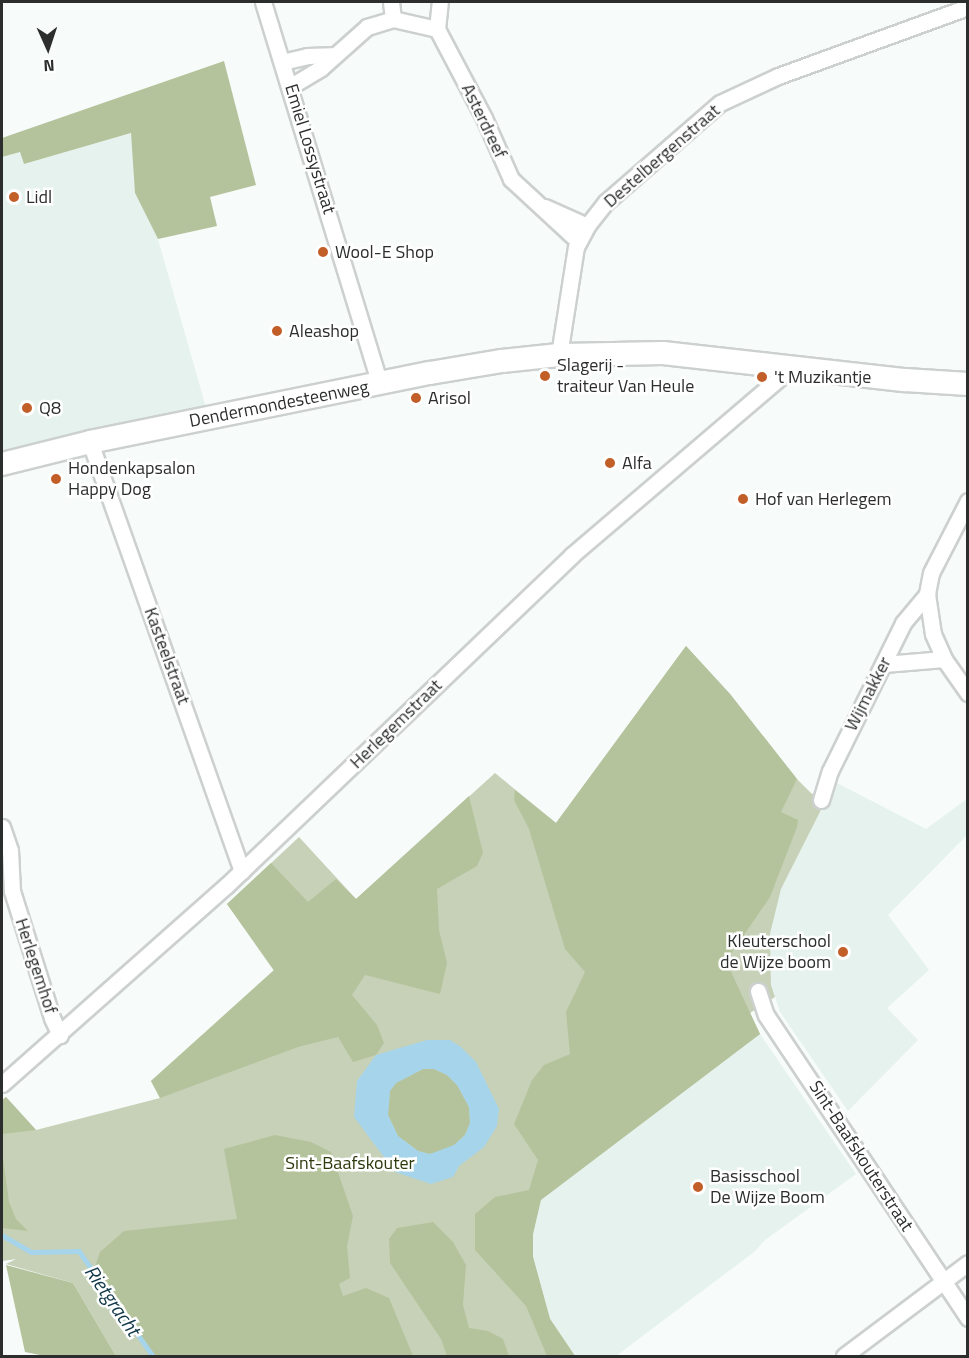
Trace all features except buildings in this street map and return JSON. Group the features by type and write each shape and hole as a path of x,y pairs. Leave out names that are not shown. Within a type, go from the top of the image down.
{"main road":[{"name":"Dendermondesteenweg","path":"2,464 90,442 491,362 559,355 663,353 968,384"}],"street":[{"name":"Emiel Lossystraat","path":"263,2 291,86 380,384"},
{"path":"392,2 393,20"},
{"path":"291,86 321,68 332,55 367,27 393,20 437,28 440,2"},
{"name":"Destelbergenstraat","path":"559,355 578,241 587,226 606,202 720,103 778,76 968,7"},
{"name":"Asterdreef","path":"437,28 484,118 512,180 578,241"},
{"path":"282,62 307,56 332,55"},
{"name":"Asterdreef","path":"539,205 587,226"},
{"name":"Herlegemstraat","path":"2,1084 60,1035 242,871 572,555 792,367"},
{"name":"Kasteelstraat","path":"90,442 242,871"},
{"path":"968,501 931,573 927,594 933,634 944,659 968,693"},
{"name":"Wijmakker","path":"821,800 830,771 903,623 927,594"},
{"path":"884,664 944,659"},
{"name":"Herlegemhof","path":"2,827 10,850 12,891 52,1018 60,1035"},
{"name":"Sint-Baafskouterstraat","path":"758,991 766,1014 968,1318"},
{"path":"844,1356 968,1263"}],"shaded area":[{"path":"132,133 135,193 158,239 207,411 2,454 2,157 20,152 24,164"},
{"name":"Kleuterschool de Wijze boom","path":"835,782 926,829 967,799 967,835 888,915 929,970 887,1008 918,1040 848,1111 780,1012 771,985 770,934 781,889"},
{"name":"Basisschool De Wijze Boom","path":"760,1034 856,1174 765,1240 754,1252 616,1356 575,1356 550,1319 533,1257 533,1234 540,1200"}],"green space":[{"path":"224,61 256,185 210,197 217,226 158,239 135,193 131,133 24,164 20,152 2,157 2,138"},
{"name":"Sint-Baafskouter","path":"686,646 730,694 797,779 811,793 825,802 781,889 770,934 771,985 775,997 750,1013 760,1034 540,1200 533,1234 533,1257 550,1319 575,1356 116,1356 73,1283 6,1264 16,1259 3,1261 2,1100 6,1097 36,1130 160,1098 151,1081 274,971 227,904 299,837 356,899 495,773 556,823"},
{"path":"686,646 730,694 797,779 781,812 798,820 797,827 770,897 726,961 760,1034 541,1200 533,1234 533,1257 550,1319 575,1356 547,1356 526,1306 475,1250 475,1214 495,1197 529,1190 538,1160 514,1124 532,1080 544,1065 570,1054 566,1012 585,972 565,949 529,829 514,800 515,790 556,823"},
{"path":"469,796 483,853 477,866 437,889 439,930 447,963 440,994 365,975 352,995 377,1025 384,1043 376,1055 353,1062 338,1037 298,1047 160,1098 151,1081 274,970 227,904 271,863 308,902 336,879 356,899"},
{"path":"423,1069 434,1069 447,1075 457,1085 469,1107 470,1123 465,1135 442,1152 430,1154 418,1151 398,1136 388,1115 390,1091 396,1083"},
{"path":"6,1097 36,1130 2,1134 2,1100"},
{"path":"275,1135 311,1142 331,1152 353,1216 347,1246 350,1278 339,1284 343,1296 366,1288 389,1298 413,1356 153,1356 94,1270 100,1252 124,1231 237,1219 224,1149"},
{"path":"2,1151 9,1202 16,1219 28,1231 2,1228"},
{"path":"433,1222 453,1242 466,1265 463,1305 469,1328 488,1331 503,1339 509,1356 447,1356 441,1339 390,1263 389,1239 397,1228"},
{"path":"6,1265 73,1283 116,1356 45,1356 25,1352"}],"water":[{"path":"427,1040 450,1040 476,1062 499,1109 497,1126 484,1147 459,1166 453,1177 431,1184 395,1172 354,1117 357,1081 376,1055","holes":["423,1069 434,1069 447,1075 457,1085 469,1107 470,1123 465,1135 454,1145 430,1154 418,1151 398,1136 388,1115 390,1091 396,1083"]}],"waterway":[{"name":"Rietgracht","path":"2,1235 32,1252 79,1251 153,1356"}],"place":[{"name":"Lidl","path":"14,197"},
{"name":"Wool-E Shop","path":"323,252"},
{"name":"Aleashop","path":"277,331"},
{"name":"Slagerij - traiteur Van Heule","path":"545,376"},
{"name":"'t Muzikantje","path":"762,377"},
{"name":"Arisol","path":"416,398"},
{"name":"Q8","path":"27,408"},
{"name":"Alfa","path":"610,463"},
{"name":"Hondenkapsalon Happy Dog","path":"56,479"},
{"name":"Hof van Herlegem","path":"743,499"},
{"name":"Kleuterschool de Wijze boom","path":"843,952"},
{"name":"Basisschool De Wijze Boom","path":"698,1187"}]}
